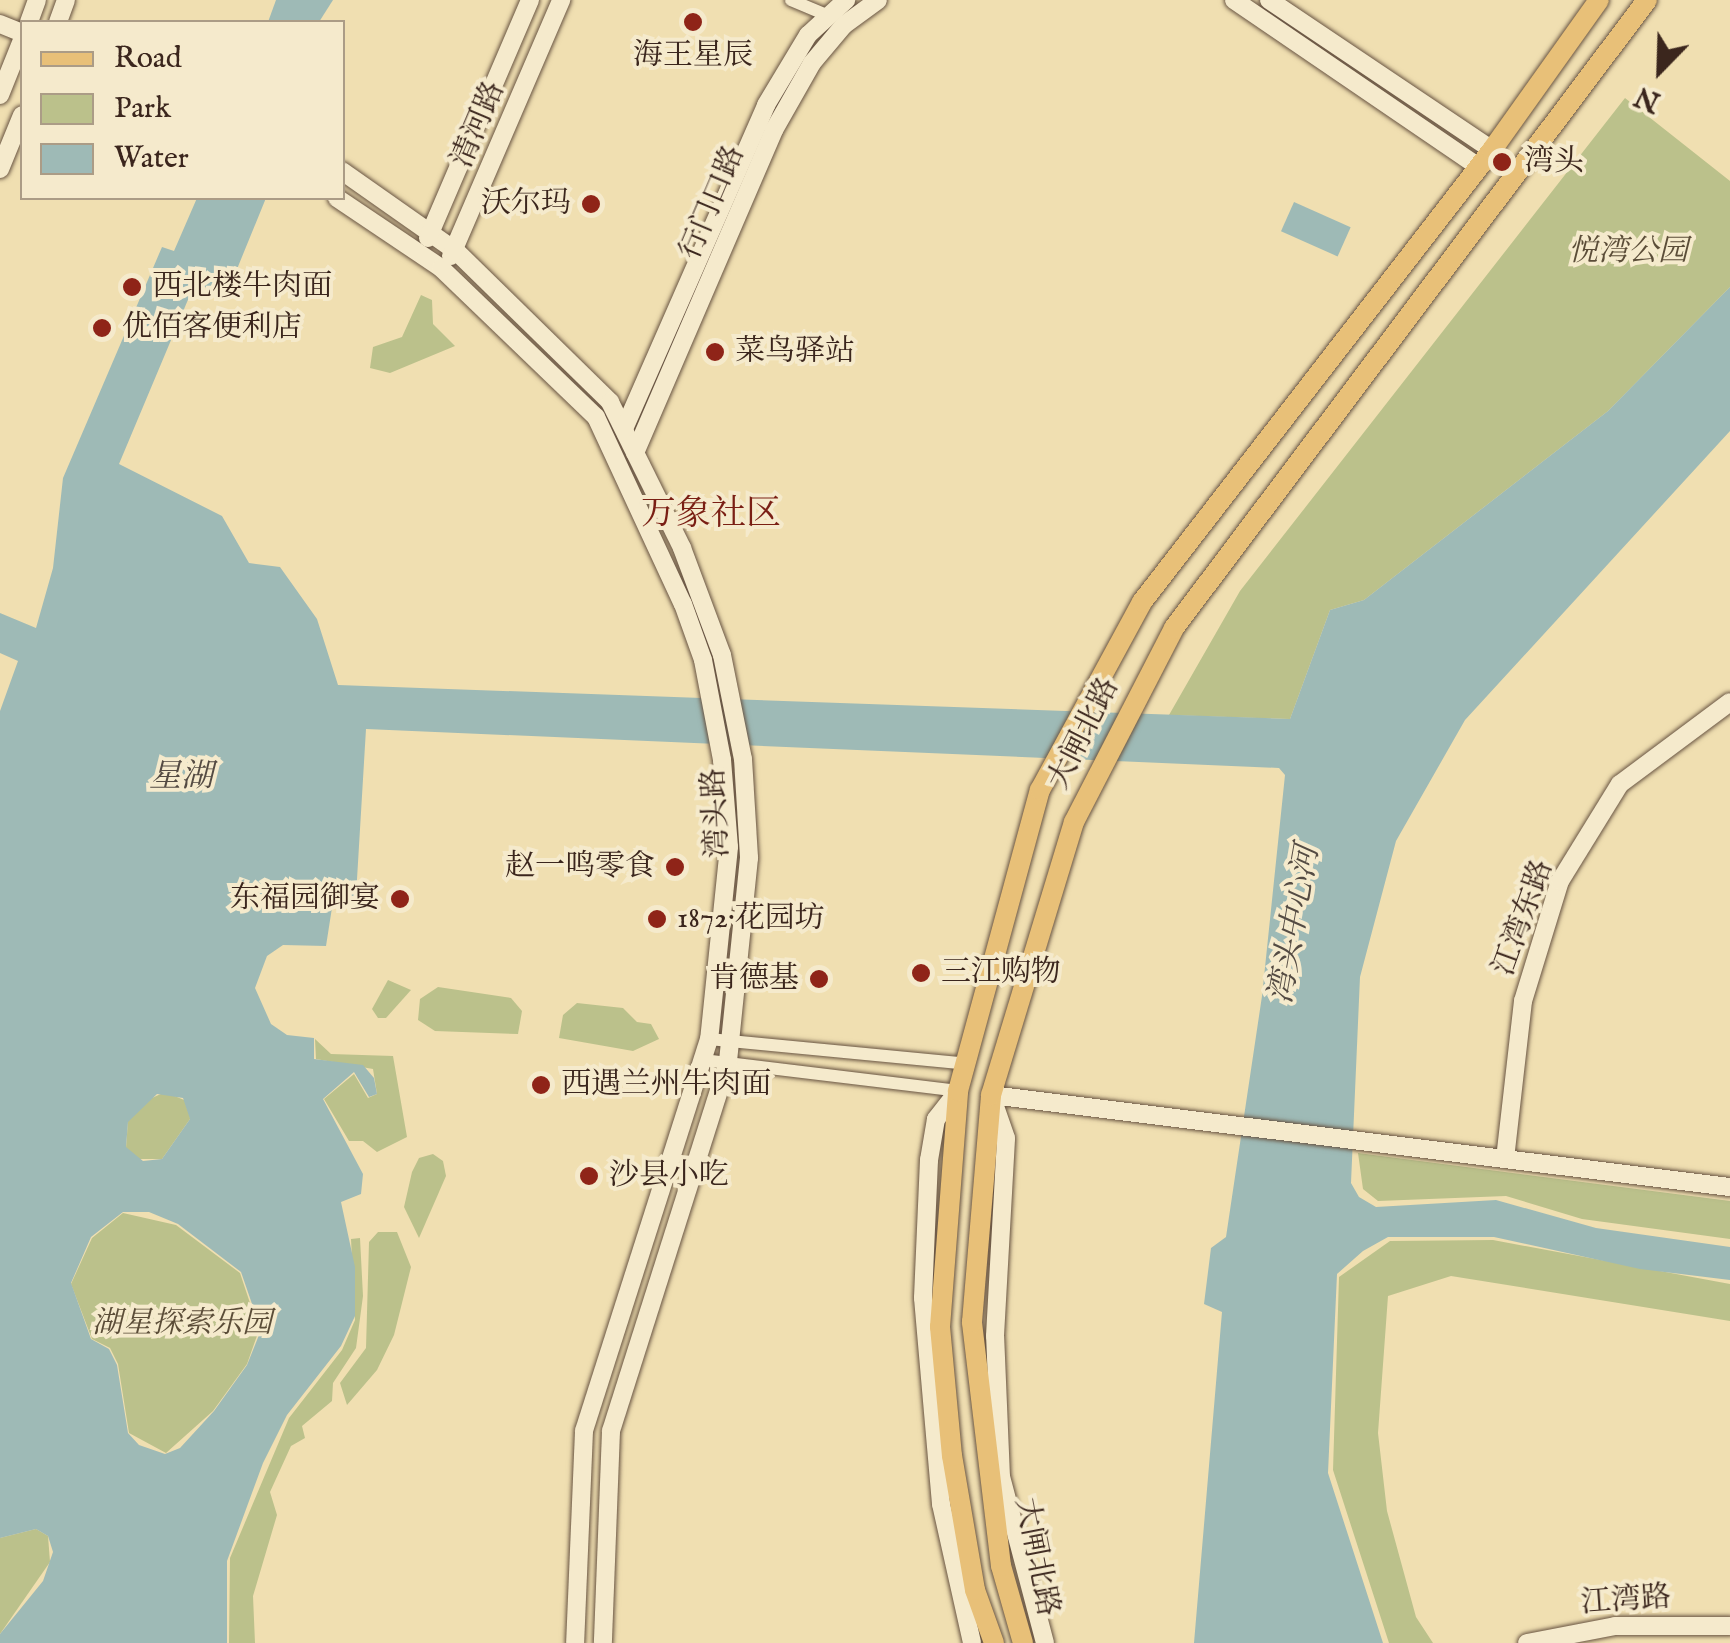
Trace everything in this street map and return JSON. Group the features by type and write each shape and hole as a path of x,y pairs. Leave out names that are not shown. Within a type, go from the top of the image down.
{"main road":[{"name":"大闸北路","path":"994,1643 975,1590 952,1456 940,1327 958,1091 1040,790 1142,602 1486,159 1599,0"},
{"name":"大闸北路","path":"1024,1643 1000,1566 972,1322 991,1095 1074,822 1174,628 1647,0"}],"street":[{"name":"清河路","path":"418,251 432,232 530,0"},
{"name":"清河路","path":"441,268 456,250 561,0"},
{"path":"791,0 829,16"},
{"name":"行门口路","path":"624,429 766,105 808,35 846,0"},
{"name":"行门口路","path":"635,454 774,130 812,63 844,25 878,0"},
{"path":"1234,0 1276,12 1486,159"},
{"path":"0,96 12,61"},
{"path":"0,169 20,120"},
{"name":"湾头路","path":"345,174 456,250 610,402 682,548 729,690 744,759 749,858 728,1062 611,1431 603,1643"},
{"name":"湾头路","path":"341,200 441,268 596,417 657,537 710,691 722,760 729,847 708,1039 584,1431 574,1643"},
{"name":"江湾东路","path":"1505,1159 1523,1001 1560,881 1620,784 1730,702"},
{"path":"708,1039 967,1064"},
{"path":"703,1060 958,1091 936,1120 923,1298 940,1504 972,1643"},
{"path":"1045,1643 1001,1477 996,1336 1006,1138 991,1095 1730,1187"},
{"name":"江湾路","path":"1527,1643 1614,1626 1730,1626"}],"green space":[{"name":"悦湾公园","path":"1625,98 1730,181 1730,287 1608,411 1364,600 1330,610 1290,719 1169,715 1240,591"},
{"path":"421,295 432,300 433,324 455,346 390,373 370,368 373,347 402,337"},
{"path":"388,980 411,990 386,1018 378,1018 372,1009"},
{"path":"438,987 511,998 522,1011 518,1034 435,1031 418,1020 420,999"},
{"path":"577,1003 623,1008 637,1022 651,1024 659,1039 633,1051 559,1038 563,1015"},
{"path":"315,1039 331,1054 393,1056 407,1137 377,1152 363,1141 349,1141 324,1099 354,1074 368,1098 377,1094 373,1069 316,1059"},
{"path":"165,1092 189,1102 190,1119 162,1159 135,1159 126,1148 128,1121 139,1104"},
{"path":"1358,1153 1730,1201 1730,1239 1582,1219 1506,1196 1378,1201 1363,1189"},
{"path":"433,1154 443,1161 446,1176 419,1238 404,1207 419,1158"},
{"name":"湖星探索乐园","path":"123,1213 176,1225 240,1273 259,1330 247,1364 213,1411 166,1453 129,1433 118,1364 110,1348 92,1339 71,1284 92,1238"},
{"path":"378,1232 397,1232 411,1267 394,1335 377,1370 347,1405 340,1383 366,1348 369,1242"},
{"path":"360,1238 363,1296 356,1348 333,1383 332,1401 302,1426 305,1438 291,1446 270,1492 277,1515 253,1596 255,1643 229,1643 230,1558 289,1418 342,1350 355,1320 351,1239"},
{"path":"1493,1240 1730,1284 1730,1321 1451,1276 1388,1296 1378,1433 1387,1511 1416,1617 1433,1643 1389,1643 1333,1470 1339,1277 1390,1241"},
{"path":"36,1529 48,1536 50,1562 0,1634 0,1538"}],"water":[{"path":"276,0 333,0 320,20 269,20"},
{"path":"196,200 265,200 226,296 195,283 119,464 222,516 249,563 280,567 317,619 338,685 1290,719 1330,610 1364,600 1608,411 1730,287 1730,431 1465,720 1396,841 1360,977 1351,1183 1359,1197 1376,1207 1496,1200 1596,1228 1730,1247 1730,1280 1640,1269 1494,1237 1388,1237 1363,1251 1337,1274 1328,1473 1383,1643 1194,1643 1222,1312 1204,1304 1211,1248 1226,1237 1262,996 1285,775 1279,768 366,729 356,896 334,895 326,946 283,945 267,956 255,988 271,1024 287,1035 314,1038 314,1059 363,1065 374,1078 377,1094 369,1097 354,1072 323,1099 363,1174 361,1194 341,1202 355,1267 355,1316 341,1346 287,1415 263,1463 227,1561 227,1643 0,1643 0,1634 43,1581 53,1552 48,1536 36,1529 0,1538 0,711 18,661 0,653 0,613 36,628 53,568 63,478 162,247 174,251","holes":["157,1094 183,1098 190,1119 162,1159 143,1161 126,1147 128,1122","123,1212 149,1212 178,1224 241,1272 261,1330 247,1365 214,1411 180,1448 165,1454 139,1445 128,1433 117,1365 109,1349 91,1339 71,1283 91,1237"]},
{"path":"1294,202 1351,227 1338,256 1281,231"}],"place":[{"name":"海王星辰","path":"693,22"},
{"name":"湾头","path":"1502,162"},
{"name":"沃尔玛","path":"591,204"},
{"name":"西北楼牛肉面","path":"132,287"},
{"name":"优佰客便利店","path":"102,328"},
{"name":"菜鸟驿站","path":"715,352"},
{"name":"赵一鸣零食","path":"675,867"},
{"name":"东福园御宴","path":"400,899"},
{"name":"1872·花园坊","path":"657,919"},
{"name":"三江购物","path":"921,973"},
{"name":"肯德基","path":"819,979"},
{"name":"西遇兰州牛肉面","path":"541,1085"},
{"name":"沙县小吃","path":"589,1176"}],"district":[{"name":"万象社区","path":"711,515"}],"water label":[{"name":"星湖","path":"181,778"},
{"name":"湾头中心河","path":"1296,925"}]}
